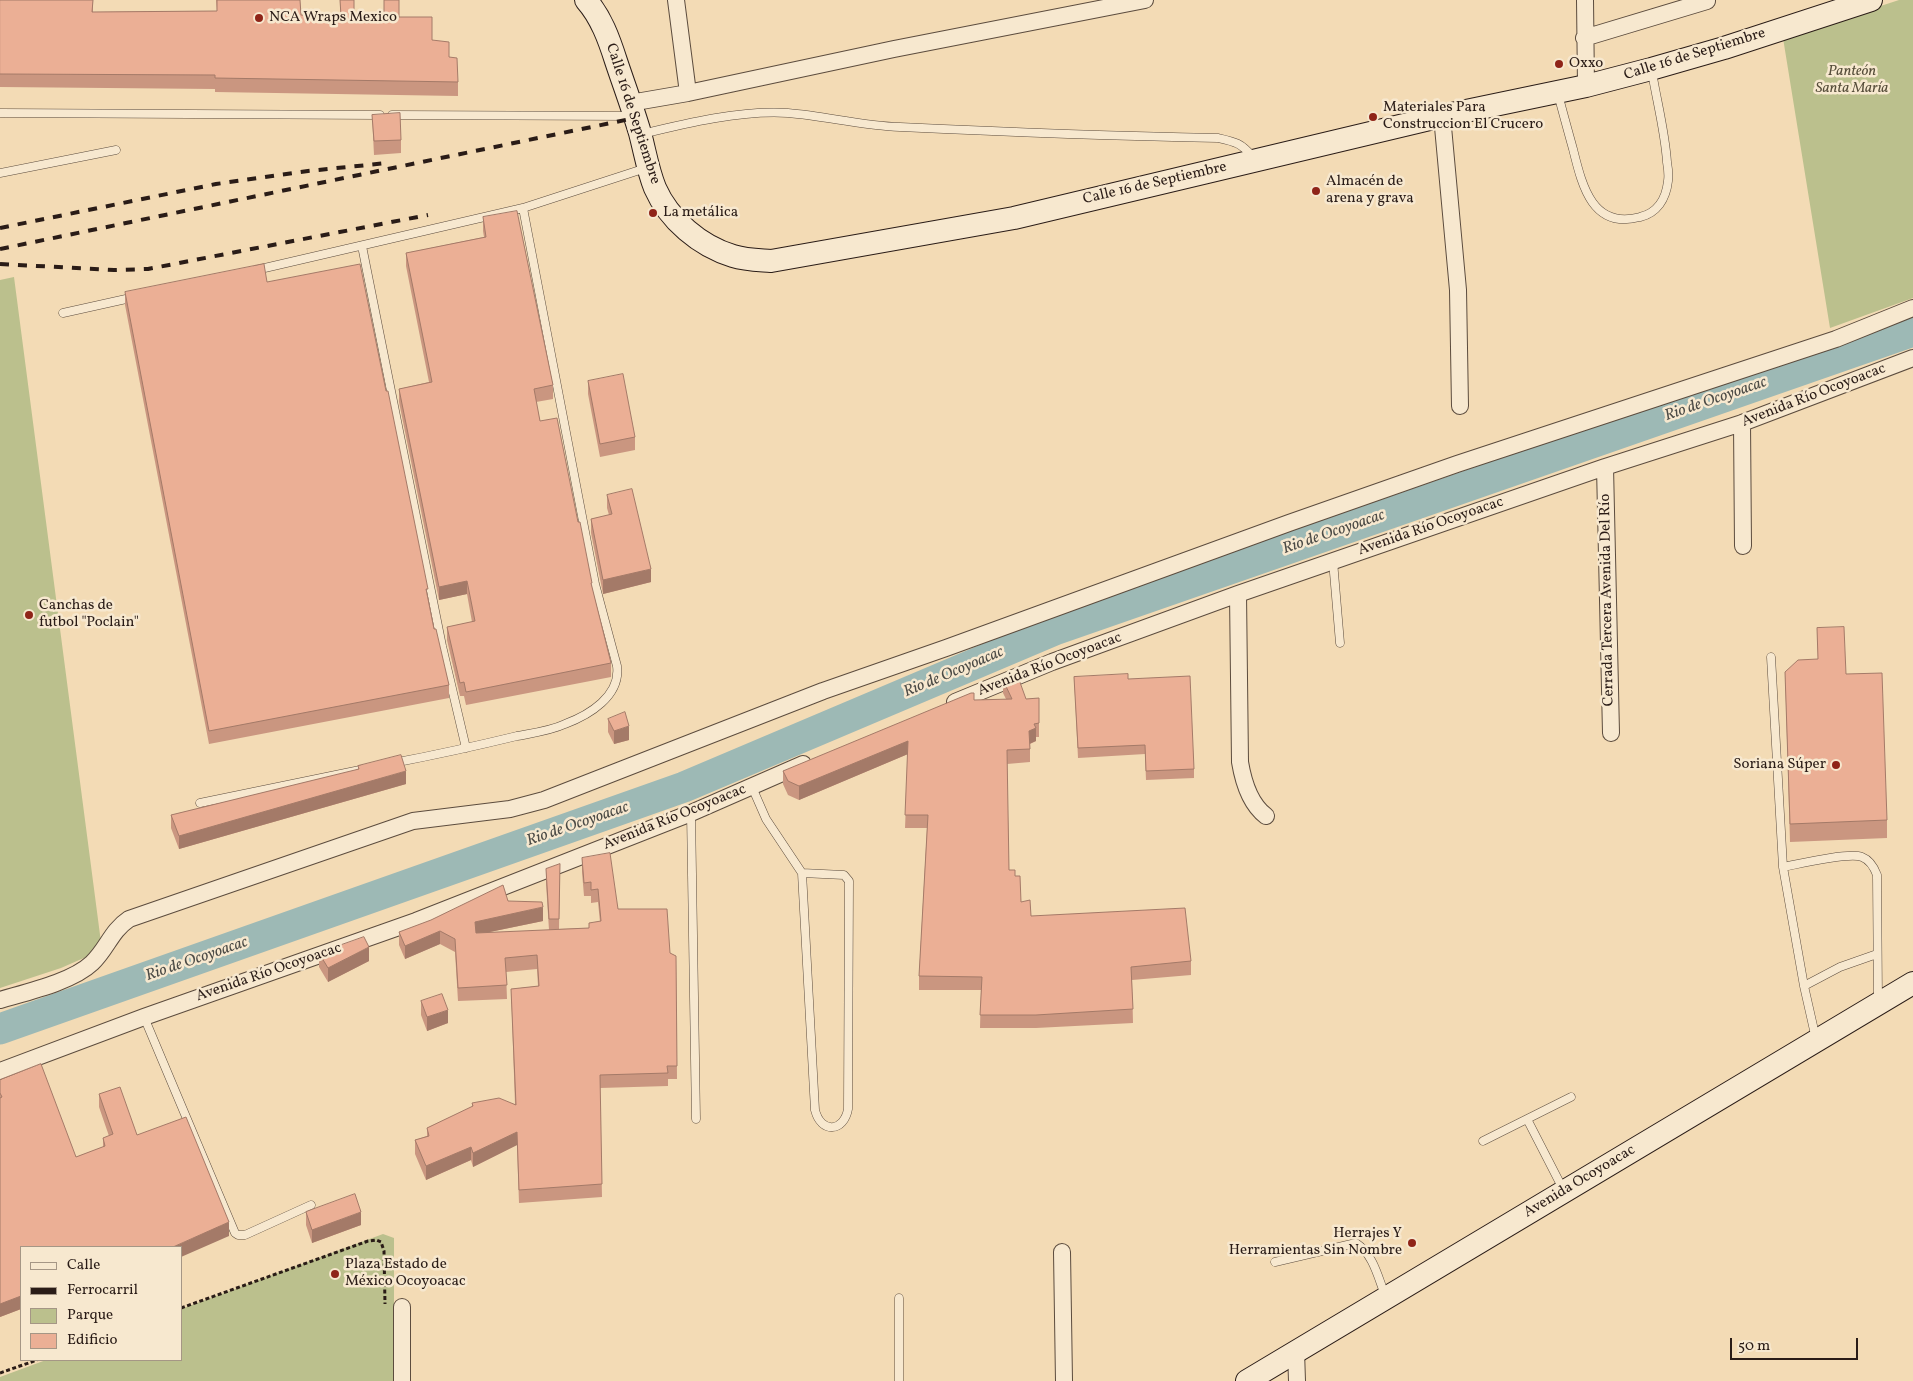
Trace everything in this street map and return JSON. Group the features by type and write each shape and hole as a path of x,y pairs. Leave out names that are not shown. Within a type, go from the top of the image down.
{"main road":[{"name":"Calle 16 de Septiembre","path":"586,0 608,37 635,118 648,167 656,189 666,207 701,242 734,256 752,260 771,261 1014,218 1442,116 1586,86 1724,48 1871,0"},
{"name":"Avenida Ocoyoacac","path":"1247,1381 1913,983"}],"street":[{"path":"676,0 688,93"},
{"path":"635,118 688,93 894,49 1145,0"},
{"path":"1585,0 1586,86"},
{"path":"1584,38 1707,1"},
{"path":"1442,116 1458,290 1460,406"},
{"path":"0,1000 72,977 99,956 114,931 129,919 413,821 510,810 544,800 823,691 1290,523 1457,464 1836,339 1913,308"},
{"name":"Avenida Río Ocoyoacac","path":"943,707 1052,662 1238,594 1606,467 1742,423 1913,358"},
{"path":"1742,423 1743,546"},
{"name":"Cerrada Tercera Avenida Del Río","path":"1606,467 1610,733"},
{"path":"1238,594 1240,762 1242,778 1255,803 1266,816"},
{"name":"Avenida Río Ocoyoacac","path":"0,1071 144,1017 416,921 691,813 817,759"},
{"path":"1062,1252 1064,1381"},
{"path":"402,1307 402,1381"},
{"path":"1296,1351 1297,1381"}],"lane":[{"path":"1558,92 1581,180 1589,197 1597,208 1610,217 1624,221 1642,217 1658,208 1664,197 1669,180 1666,148 1651,69"},
{"path":"0,113 635,118 695,121 786,113 830,117 884,127 1218,138 1242,145 1255,160"},
{"path":"0,173 116,150"},
{"path":"246,272 523,208 648,167"},
{"path":"384,765 563,725 578,719 607,698 613,690 618,674 595,584 523,208"},
{"path":"362,246 442,646 466,748"},
{"path":"62,313 140,296"},
{"path":"1332,561 1340,644"},
{"path":"1771,657 1783,867 1804,986 1816,1041"},
{"path":"200,803 365,768"},
{"path":"752,786 766,819 802,873 815,1110 820,1124 833,1127 846,1119 848,1109 849,881 844,875 802,873"},
{"path":"691,813 696,1119"},
{"path":"1783,867 1834,858 1858,856 1868,861 1874,867 1876,875 1878,1004"},
{"path":"1804,986 1840,967 1876,954"},
{"path":"144,1017 236,1233 238,1235 245,1235 311,1205"},
{"path":"1483,1141 1571,1097"},
{"path":"1528,1119 1564,1191"},
{"path":"1275,1262 1356,1243 1370,1257 1386,1297"},
{"path":"898,1298 899,1381"}],"path":[{"path":"182,1308 368,1241 376,1240 381,1242 384,1250 385,1308"},
{"path":"0,1373 34,1361"}],"green space":[{"name":"Panteón Santa María","path":"1899,0 1913,0 1913,298 1830,328 1783,38"},
{"name":"Canchas de futbol \"Poclain\"","path":"14,277 102,950 61,968 0,988 0,280"},
{"name":"Plaza Estado de México Ocoyoacac","path":"383,1234 394,1238 394,1381 0,1381 0,1377 43,1361 182,1361 182,1309"}],"building":[{"path":"0,0 93,0 92,12 217,11 217,0 300,0 301,15 341,16 340,0 354,0 354,16 384,17 384,0 399,0 399,17 432,17 432,40 449,42 449,57 457,58 458,82 215,78 215,75 0,74"},
{"path":"400,113 401,140 374,141 372,115"},
{"path":"517,211 553,385 534,389 540,421 557,418 578,522 580,522 591,583 611,663 466,692 464,682 460,683 447,627 475,621 467,581 439,587 399,389 432,382 406,253 486,237 483,217"},
{"path":"264,264 267,282 360,264 386,391 388,391 428,589 426,589 434,629 436,629 449,685 209,731 125,292"},
{"path":"623,374 635,437 600,444 588,381"},
{"path":"632,489 651,569 603,580 591,519 612,514 607,495"},
{"name":"Soriana Súper","path":"1844,627 1846,674 1882,673 1887,820 1790,824 1785,672 1798,660 1818,659 1817,628"},
{"path":"1017,674 1026,699 1039,698 1039,723 1034,724 1036,728 1029,731 1030,749 1007,750 1009,870 1015,870 1015,876 1020,876 1021,902 1030,900 1031,916 1185,908 1191,961 1131,967 1133,1009 1036,1015 980,1015 982,977 919,976 928,815 905,815 908,741 799,786 788,781 783,771 971,693 974,693 974,700 1012,699 1003,680"},
{"path":"1128,674 1128,679 1190,676 1194,769 1146,771 1145,745 1078,748 1074,677"},
{"path":"625,712 629,726 614,731 608,719"},
{"path":"401,755 406,771 179,836 171,815 359,769 358,766"},
{"path":"610,853 618,909 667,909 670,953 676,956 677,1066 667,1066 668,1073 600,1075 602,1184 519,1190 517,1132 473,1153 471,1147 426,1166 415,1140 429,1136 427,1128 473,1106 472,1103 499,1098 516,1105 511,989 539,986 537,955 505,958 507,985 458,988 455,939 440,931 405,946 399,932 431,920 503,885 508,901 542,902 543,907 475,922 476,933 589,928 589,923 601,921 598,889 591,890 591,882 584,883 582,858"},
{"path":"560,864 559,919 549,919 546,869"},
{"path":"364,937 369,947 328,968 319,953"},
{"path":"442,994 448,1010 427,1017 421,1001"},
{"path":"41,1064 76,1157 105,1146 103,1138 113,1134 99,1094 120,1087 137,1135 186,1117 229,1222 175,1246 20,1246 20,1296 0,1304 0,1098 2,1097 0,1093 0,1080"},
{"path":"355,1194 361,1212 312,1230 306,1212"}],"waterway":[{"name":"Rio de Ocoyoacac","path":"0,1029 684,787 1057,629 1913,331"}],"railway":[{"path":"0,249 635,118"},
{"path":"0,228 216,184 308,171 387,163"},
{"path":"0,264 114,270 148,269 428,215"}],"place":[{"name":"NCA Wraps Mexico","path":"259,18"},
{"name":"Oxxo","path":"1559,64"},
{"name":"Materiales Para Construccion El Crucero","path":"1373,117"},
{"name":"Almacén de arena y grava","path":"1316,191"},
{"name":"La metálica","path":"653,213"},
{"name":"Canchas de futbol \"Poclain\"","path":"29,615"},
{"name":"Soriana Súper","path":"1836,765"},
{"name":"Herrajes Y Herramientas Sin Nombre","path":"1412,1243"},
{"name":"Plaza Estado de México Ocoyoacac","path":"335,1274"}]}
